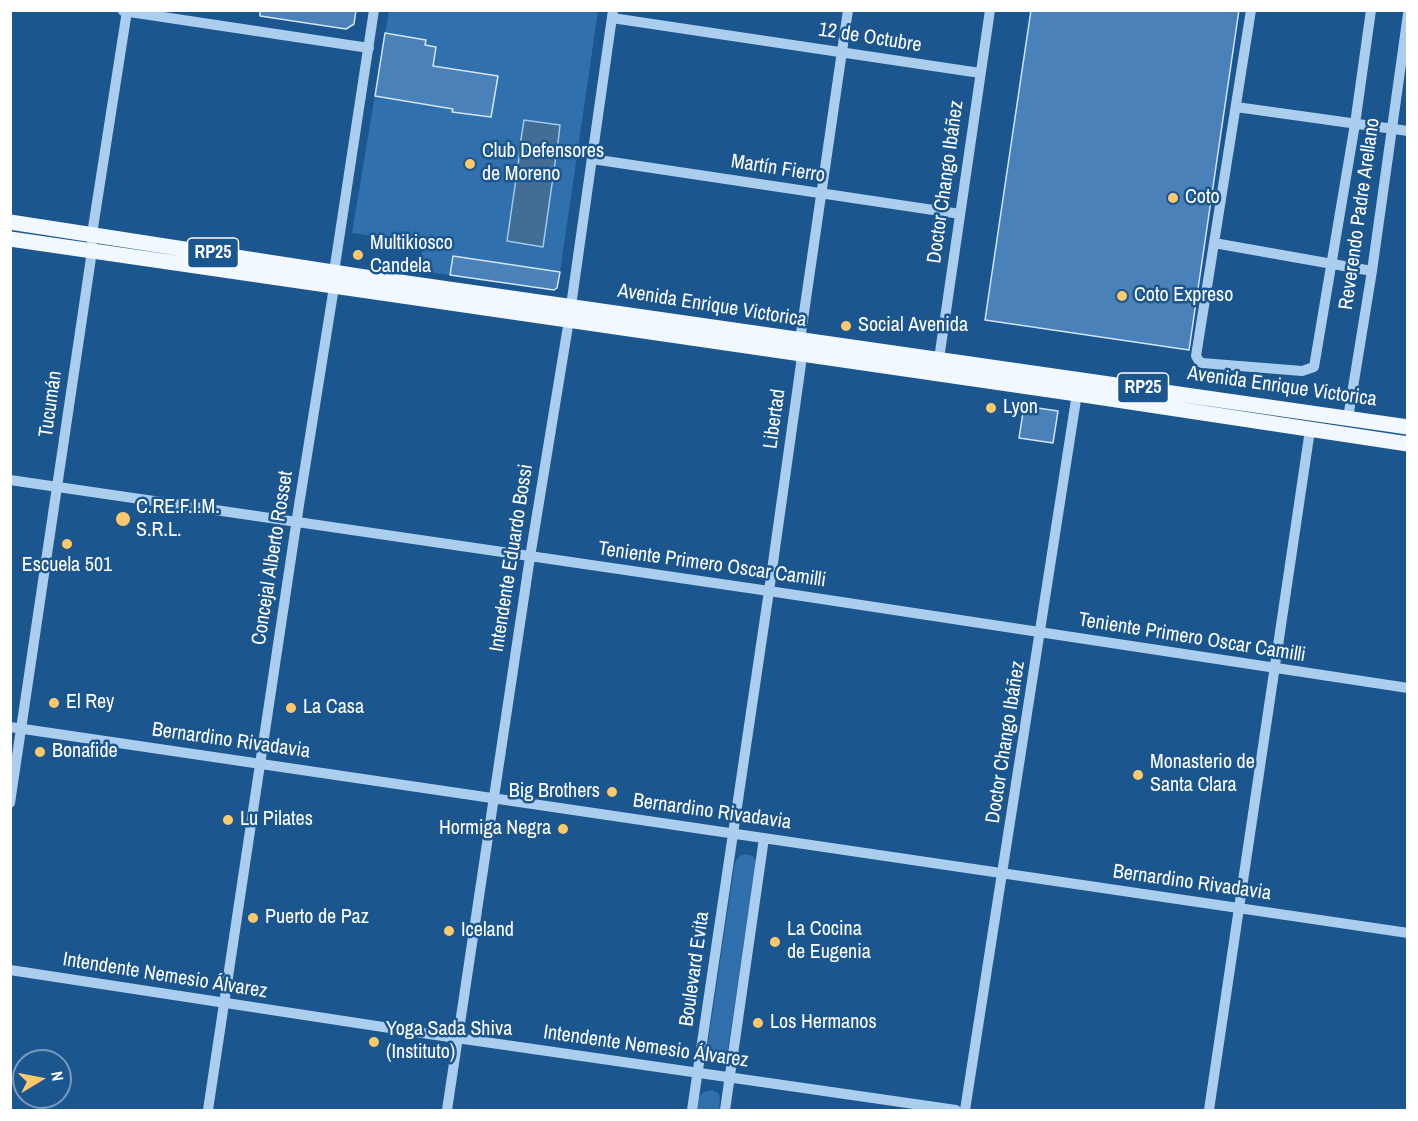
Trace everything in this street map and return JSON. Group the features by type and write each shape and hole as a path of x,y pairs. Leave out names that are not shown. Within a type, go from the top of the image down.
{"main road":[{"name":"Avenida Enrique Victorica","path":"10,222 92,234 334,279"},
{"name":"Avenida Enrique Victorica","path":"10,240 334,279 1078,386 1407,427"},
{"name":"Avenida Enrique Victorica","path":"800,347 939,359 1310,430 1407,444"}],"street":[{"name":"Concejal Alberto Rosset","path":"208,1110 374,10"},
{"name":"Libertad","path":"733,833 769,591 800,347 848,10"},
{"name":"Doctor Chango Ibáñez","path":"939,359 990,10"},
{"path":"1251,10 1196,356 1202,363 1302,371 1314,367 1355,124 1371,10"},
{"path":"124,11 369,48"},
{"name":"Tucumán","path":"10,803 16,727 57,487 124,11"},
{"name":"12 de Octubre","path":"613,14 980,73"},
{"name":"Intendente Eduardo Bossi","path":"447,1110 613,14"},
{"name":"Reverendo Padre Arellano","path":"1348,418 1372,271 1407,14"},
{"path":"1236,107 1407,131"},
{"name":"Martín Fierro","path":"592,159 960,214"},
{"path":"1214,243 1372,271"},
{"name":"Doctor Chango Ibáñez","path":"965,1110 1004,873 1078,386"},
{"path":"1209,1110 1310,430"},
{"name":"Teniente Primero Oscar Camilli","path":"10,480 769,591 1407,688"},
{"name":"Bernardino Rivadavia","path":"16,727 1407,933"},
{"name":"Boulevard Evita","path":"692,1110 733,833"},
{"path":"725,1110 764,838"},
{"name":"Intendente Nemesio Álvarez","path":"10,970 956,1110"}],"shaded area":[{"name":"Club Defensores de Moreno","path":"389,11 598,11 560,272 453,257 450,275 419,271 423,243 352,233"},
{"path":"524,120 560,125 557,151 520,146"},
{"path":"520,151 556,156 543,247 507,241"},
{"path":"746,854 753,856 756,861 727,1055 716,1058 710,1055 707,1049 735,862 740,856"},
{"path":"712,1090 718,1093 720,1098 719,1110 696,1110 698,1098 704,1092"}],"building":[{"path":"260,10 356,10 354,24 346,29 260,16"},
{"path":"1031,10 1239,10 1189,350 985,320"},
{"path":"385,33 426,40 425,45 436,47 433,66 498,76 491,117 452,112 453,109 375,96"},
{"path":"453,256 560,272 557,288 554,290 450,275"},
{"path":"1024,406 1058,411 1053,443 1019,438"}],"place":[{"name":"Club Defensores de Moreno","path":"470,164"},
{"name":"Coto","path":"1173,198"},
{"name":"Multikiosco Candela","path":"358,255"},
{"name":"Coto Expreso","path":"1122,296"},
{"name":"Social Avenida","path":"846,326"},
{"name":"Lyon","path":"991,408"},
{"name":"C.RE.F.I.M. S.R.L.","path":"123,519"},
{"name":"Escuela 501","path":"67,544"},
{"name":"El Rey","path":"54,703"},
{"name":"La Casa","path":"291,708"},
{"name":"Bonafide","path":"40,752"},
{"name":"Monasterio de Santa Clara","path":"1138,775"},
{"name":"Big Brothers","path":"612,792"},
{"name":"Lu Pilates","path":"228,820"},
{"name":"Hormiga Negra","path":"563,829"},
{"name":"Puerto de Paz","path":"253,918"},
{"name":"Iceland","path":"449,931"},
{"name":"La Cocina de Eugenia","path":"775,942"},
{"name":"Los Hermanos","path":"758,1023"},
{"name":"Yoga Sada Shiva (Instituto)","path":"374,1042"}]}
